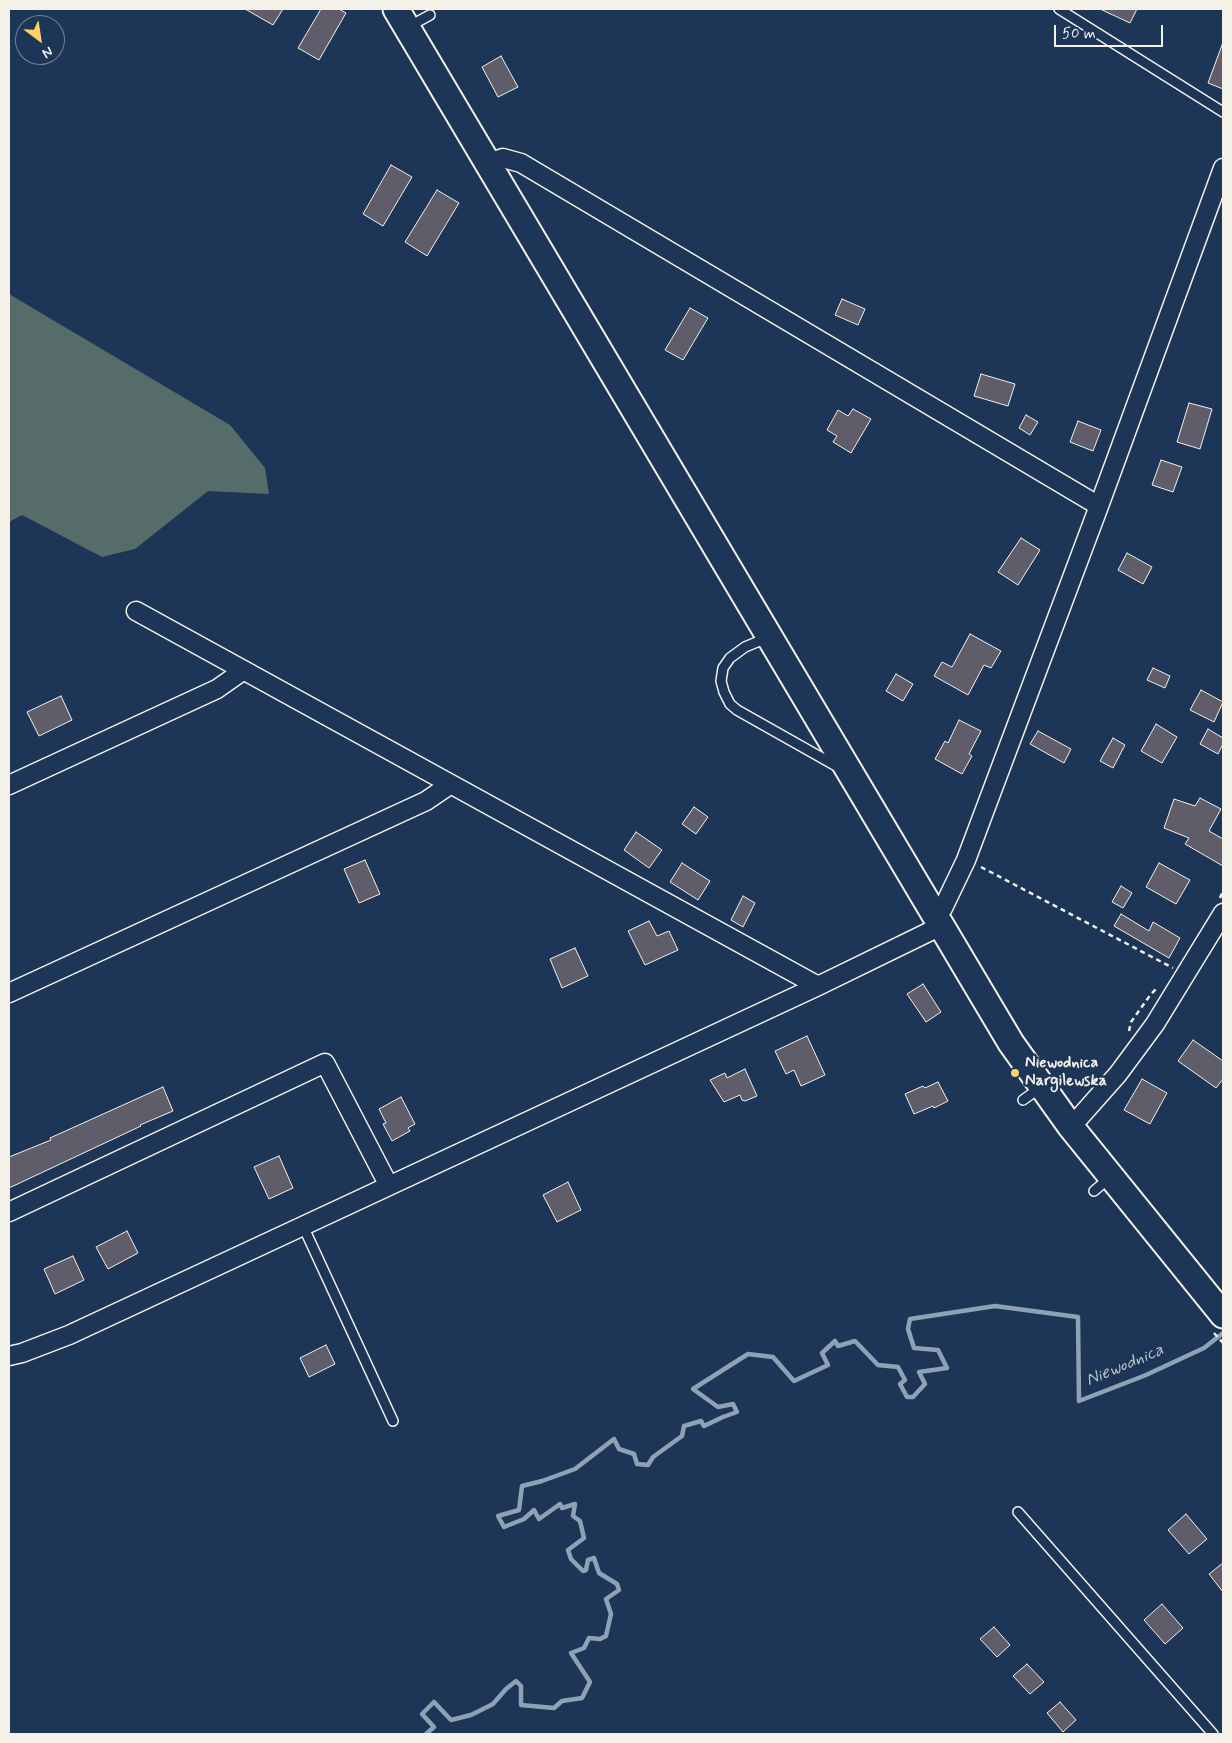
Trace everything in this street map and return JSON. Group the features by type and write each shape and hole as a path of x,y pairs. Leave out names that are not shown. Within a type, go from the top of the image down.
{"street":[{"path":"402,18 1011,1043 1032,1093 1071,1127 1102,1184 1222,1313"},
{"path":"488,164 502,158 521,163 1099,506"},
{"path":"9,1356 22,1353 69,1334 818,986 937,921 966,860 1223,168"},
{"path":"136,611 818,986"},
{"path":"9,785 217,689 244,670"},
{"path":"9,994 426,802 451,784"},
{"path":"1071,1127 1118,1074 1155,1024 1223,913"},
{"path":"9,1212 325,1064 388,1186"}],"lane":[{"path":"1059,9 1223,112"},
{"path":"402,18 430,16"},
{"path":"769,637 745,647 730,658 724,668 721,680 730,704 744,714 851,775"},
{"path":"303,1226 393,1420"},
{"path":"1018,1512 1213,1734"}],"path":[{"path":"966,860 1176,970"}],"green space":[{"path":"9,294 230,425 265,468 269,494 208,491 135,549 102,557 22,515 9,522"}],"building":[{"path":"245,9 283,9 273,25"},
{"path":"321,9 339,9 346,13 319,60 298,48"},
{"path":"1100,9 1137,9 1130,23"},
{"path":"1223,45 1223,89 1208,83"},
{"path":"501,56 518,87 498,97 482,67"},
{"path":"391,165 412,177 383,226 363,214"},
{"path":"437,190 459,203 427,256 405,242"},
{"path":"842,299 865,309 858,325 835,315"},
{"path":"690,308 708,318 683,360 665,350"},
{"path":"981,374 1015,384 1008,406 974,396"},
{"path":"1189,403 1212,409 1200,449 1177,442"},
{"path":"853,409 871,419 851,453 833,442 837,436 827,430 838,410 848,416"},
{"path":"1026,415 1038,422 1030,435 1019,428"},
{"path":"1078,421 1101,430 1093,451 1070,442"},
{"path":"1161,460 1182,467 1173,492 1152,485"},
{"path":"1021,538 1040,550 1018,585 998,572"},
{"path":"1127,553 1152,567 1143,584 1118,570"},
{"path":"970,634 1001,651 991,668 984,665 968,695 934,676 942,662 952,667"},
{"path":"1153,668 1170,676 1165,688 1147,680"},
{"path":"896,674 913,684 903,701 886,691"},
{"path":"1201,690 1223,702 1214,722 1190,710"},
{"path":"61,696 72,720 39,736 27,712"},
{"path":"959,720 981,731 969,754 972,756 962,774 935,759 945,741 948,743"},
{"path":"1156,724 1177,737 1162,763 1141,751"},
{"path":"1208,729 1223,738 1223,744 1218,754 1200,744"},
{"path":"1038,731 1071,749 1064,763 1030,744"},
{"path":"1113,738 1125,745 1113,768 1100,761"},
{"path":"1200,798 1221,809 1209,831 1223,839 1223,866 1185,844 1189,838 1164,828 1174,799 1195,806"},
{"path":"694,807 708,817 696,834 682,824"},
{"path":"636,832 662,850 649,868 624,850"},
{"path":"365,860 380,894 359,903 344,869"},
{"path":"682,863 710,881 698,900 670,882"},
{"path":"1159,863 1190,880 1176,904 1146,887"},
{"path":"1121,886 1132,893 1123,908 1112,902"},
{"path":"743,896 755,903 743,927 731,920"},
{"path":"1121,914 1149,931 1153,922 1180,938 1169,958 1114,926"},
{"path":"649,921 657,936 669,931 678,950 645,965 628,931"},
{"path":"575,948 588,976 562,988 550,959"},
{"path":"923,984 941,1012 926,1022 907,994"},
{"path":"807,1036 825,1075 801,1086 794,1070 786,1074 775,1051"},
{"path":"1193,1040 1223,1061 1223,1079 1216,1088 1178,1061"},
{"path":"745,1069 757,1096 745,1101 742,1100 740,1095 724,1102 710,1080 725,1073 727,1078"},
{"path":"1142,1079 1167,1093 1150,1124 1124,1110"},
{"path":"938,1082 948,1101 934,1108 933,1106 914,1114 905,1094"},
{"path":"163,1087 173,1111 9,1188 9,1157 51,1140 50,1138"},
{"path":"401,1097 415,1124 408,1128 410,1131 392,1141 383,1124 386,1123 379,1109"},
{"path":"279,1156 293,1188 269,1199 254,1167"},
{"path":"568,1182 581,1210 557,1222 543,1195"},
{"path":"127,1231 138,1253 108,1269 96,1247"},
{"path":"73,1256 84,1280 55,1294 44,1269"},
{"path":"326,1345 335,1364 309,1377 300,1358"},
{"path":"1186,1514 1207,1539 1189,1554 1168,1530"},
{"path":"1223,1563 1223,1592 1209,1574"},
{"path":"1162,1604 1183,1628 1165,1644 1144,1620"},
{"path":"994,1627 1010,1645 997,1657 980,1639"},
{"path":"1027,1664 1044,1682 1030,1694 1013,1676"},
{"path":"1060,1702 1076,1720 1063,1732 1047,1713"}],"waterway":[{"name":"Niewodnica","path":"426,1734 434,1727 422,1714 434,1702 451,1720 471,1715 493,1704 516,1681 521,1686 521,1705 554,1708 562,1701 582,1698 590,1682 571,1653 584,1648 589,1638 600,1639 606,1636 611,1614 606,1599 619,1590 617,1584 599,1573 594,1558 588,1560 586,1570 583,1571 571,1559 568,1550 584,1538 580,1521 573,1516 575,1504 562,1508 560,1504 539,1519 534,1510 524,1519 504,1527 498,1516 519,1510 522,1486 575,1469 614,1439 619,1449 634,1454 637,1464 648,1465 653,1457 682,1436 684,1426 701,1421 704,1426 737,1412 733,1404 718,1407 693,1389 748,1354 773,1357 794,1381 828,1365 822,1353 835,1341 838,1346 855,1341 878,1365 898,1367 905,1380 900,1384 907,1397 913,1397 925,1384 919,1372 947,1368 938,1350 914,1348 908,1329 910,1319 995,1306 1078,1317 1079,1401 1146,1375 1204,1348 1223,1333"}],"place":[{"name":"Niewodnica Nargilewska","path":"1015,1073"}]}
